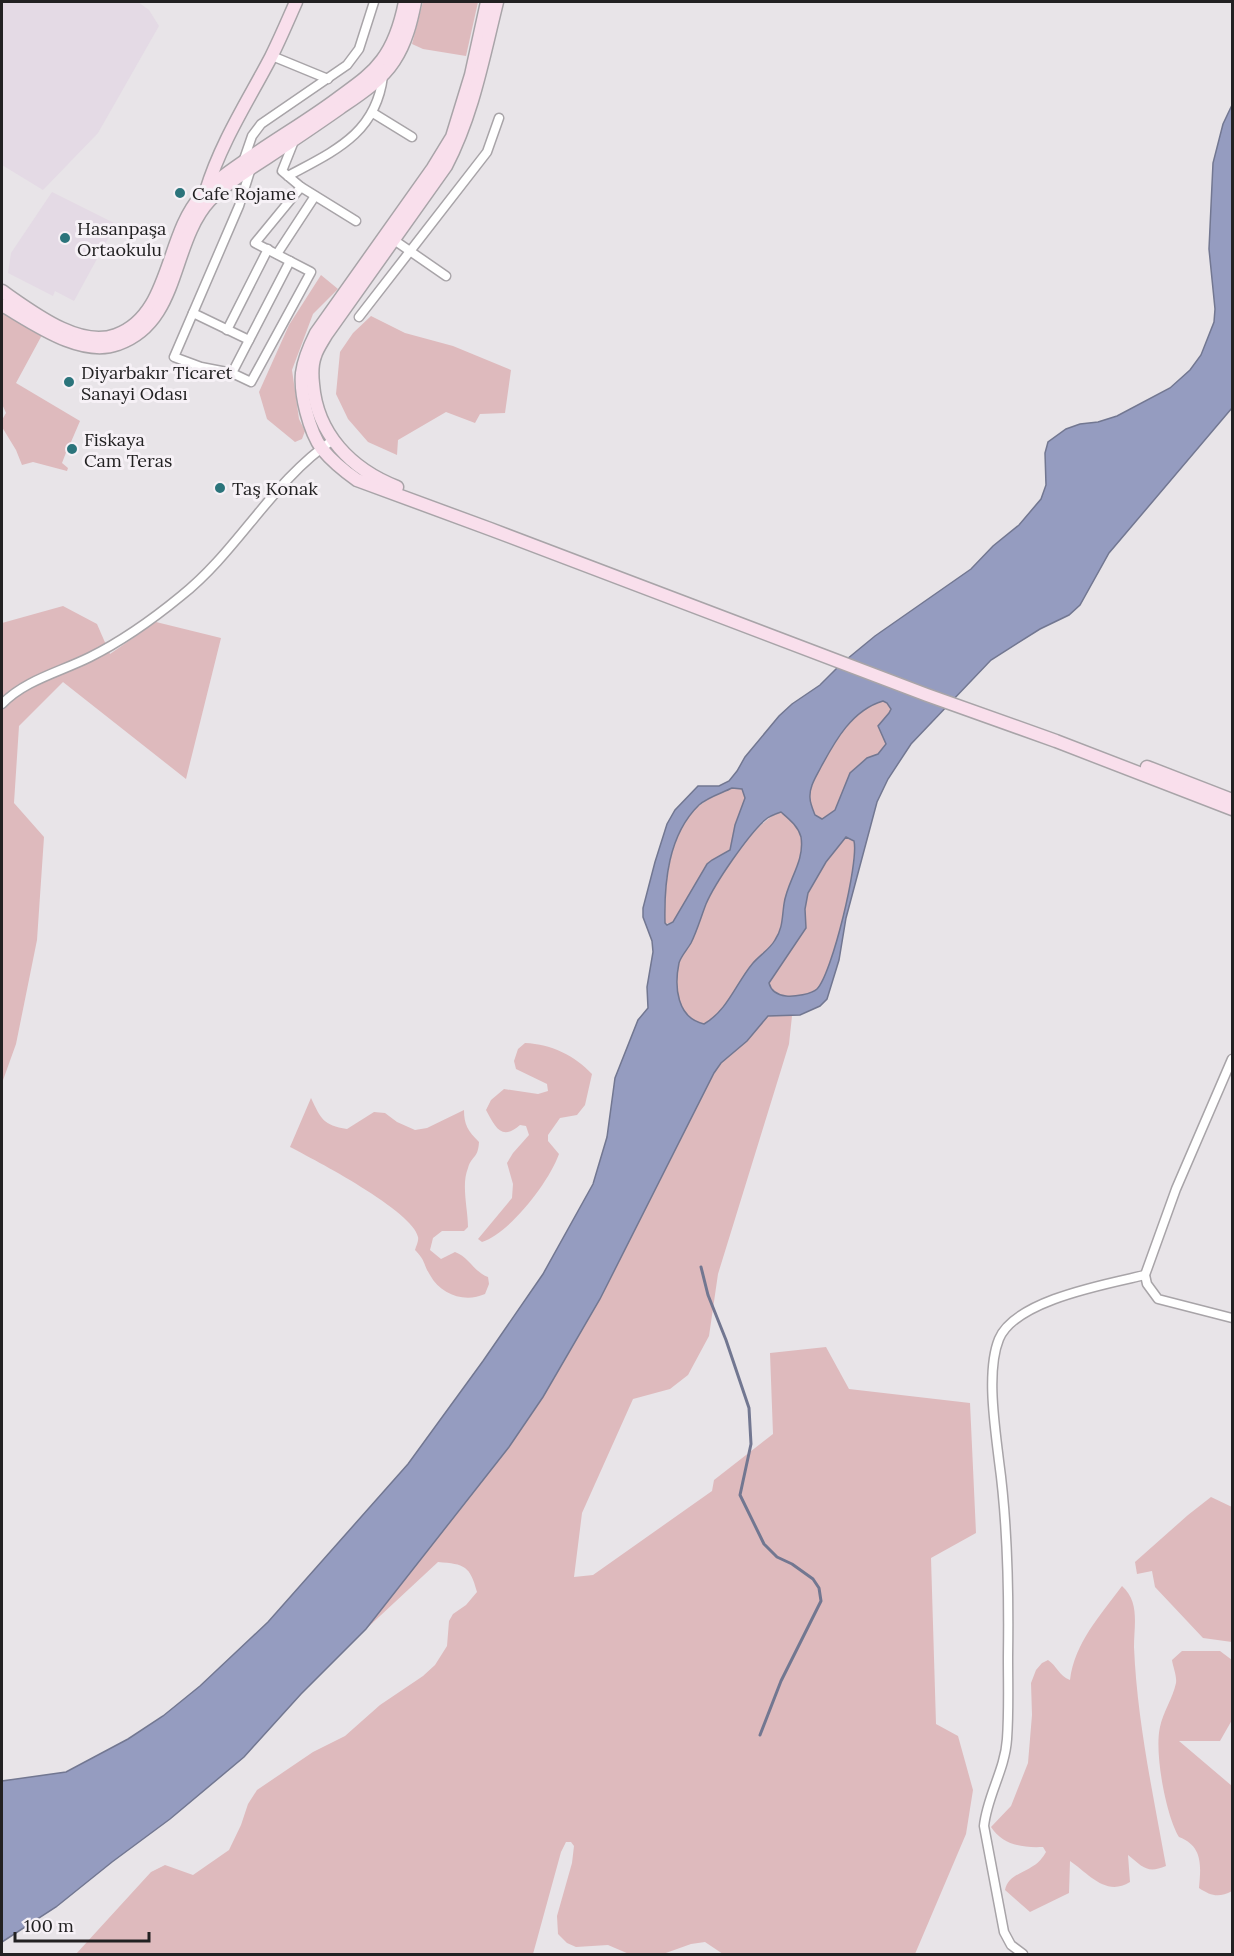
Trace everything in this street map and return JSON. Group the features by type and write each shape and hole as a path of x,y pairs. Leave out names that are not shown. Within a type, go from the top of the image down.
{"main road":[{"path":"206,192 213,168 237,118 272,56 296,2"},
{"path":"2,291 58,327 80,336 96,338 113,336 132,328 145,316 153,301 187,215 206,192 364,80 393,44 405,2"},
{"path":"2,305 49,332 93,348 116,345 134,338 158,313 168,294 191,228 200,212 247,165 295,139 383,76 404,42 415,2"},
{"path":"487,2 471,75 452,137 433,168 322,323 308,351 302,374 303,400 321,448 339,467 357,480 491,526 1057,737 1233,800"},
{"path":"491,526 381,479 357,465 324,428 314,400 312,376 314,357 326,335 446,166 459,140 470,113 497,2"},
{"path":"1057,737 1233,809"}],"street":[{"path":"301,187 255,243 311,272 251,382 232,373 201,367 174,357 239,206 252,136 261,124 282,108 346,65 359,49 374,2"},
{"path":"272,56 328,79"},
{"path":"288,176 339,148 373,114 381,93 383,76"},
{"path":"373,114 412,137"},
{"path":"359,317 487,152 499,118"},
{"path":"295,139 282,171 301,187 356,221"},
{"path":"277,254 315,196"},
{"path":"394,240 446,276"},
{"path":"227,330 268,249"},
{"path":"232,373 290,261"},
{"path":"193,313 249,340"},
{"path":"2,704 39,678 89,657 142,626 183,595 221,559 270,498 321,448 333,440"},
{"path":"1233,1059 1176,1189 1145,1275 1147,1284 1158,1299 1233,1318"},
{"path":"1023,1954 1011,1945 1004,1932 984,1826 986,1813 1002,1770 1007,1740 1009,1592 1003,1486 993,1415 993,1371 999,1338 1016,1318 1064,1295 1145,1275"}],"shaded area":[{"path":"2,2 138,2 149,10 159,26 98,133 43,190 2,165"},
{"path":"423,2 478,2 466,56 423,49 412,44"},
{"name":"Hasanpaşa Ortaokulu","path":"52,192 116,224 74,301 55,291 53,296 8,273 11,253"},
{"path":"321,275 338,289 313,314 292,370 299,419 305,431 302,439 295,442 267,419 259,392 289,325"},
{"path":"2,313 42,335 16,383 80,421 71,442 78,447 75,454 67,450 62,463 68,468 67,471 33,462 22,465 2,427 2,420 6,413 2,404"},
{"path":"371,316 405,333 453,346 511,370 505,413 480,414 475,423 446,412 398,440 397,455 368,442 348,419 336,394 340,352 353,333"},
{"path":"63,606 97,624 110,654 156,622 221,638 186,779 63,682 19,726 14,803 44,837 37,940 16,1044 2,1083 2,623"},
{"path":"883,701 891,709 879,724 886,744 878,754 864,760 850,773 835,810 822,819 815,815 810,800 815,778 832,747 853,719 872,705"},
{"path":"732,788 742,789 745,798 735,825 730,851 707,864 673,922 665,924 666,892 671,858 683,826 703,803"},
{"path":"781,812 798,829 802,846 786,896 780,931 775,940 747,971 719,1011 704,1024 695,1021 688,1015 679,1000 677,982 680,960 691,943 708,900 730,863 760,826"},
{"path":"846,837 854,841 852,871 837,941 823,979 815,991 807,994 789,996 777,994 769,983 806,928 805,909 808,893 826,862"},
{"path":"781,1014 792,1016 789,1044 718,1274 709,1336 688,1375 670,1389 633,1399 582,1513 574,1577 593,1575 712,1491 714,1480 773,1434 770,1353 826,1347 849,1389 970,1403 976,1533 931,1558 936,1724 958,1736 973,1790 966,1834 915,1954 723,1954 705,1942 691,1944 663,1954 629,1954 608,1945 576,1947 567,1943 558,1934 557,1916 572,1863 574,1846 571,1842 566,1842 561,1852 533,1954 76,1954 151,1872 165,1865 193,1875 229,1850 248,1804 257,1790 313,1752 345,1736 380,1705 423,1676 435,1665 447,1646 449,1621 453,1614 466,1605 477,1592 472,1577 465,1568 438,1562 366,1629 509,1447 543,1397 600,1299 714,1073 721,1063 747,1041 768,1016"},
{"path":"525,1043 562,1052 592,1074 585,1105 577,1115 560,1118 548,1135 548,1141 559,1154 538,1192 516,1218 493,1237 482,1242 478,1239 512,1198 513,1184 507,1163 529,1135 526,1126 520,1125 508,1132 499,1130 486,1110 491,1100 504,1089 538,1094 548,1091 547,1084 516,1069 514,1061 518,1049"},
{"path":"311,1098 324,1120 347,1129 374,1112 385,1113 397,1122 415,1130 427,1128 464,1110 467,1128 479,1142 465,1182 468,1227 464,1231 442,1231 433,1238 430,1250 441,1259 455,1252 464,1257 479,1272 488,1277 489,1284 485,1294 470,1298 462,1297 440,1288 415,1250 418,1237 412,1226 362,1187 290,1147"},
{"path":"1211,1497 1232,1507 1232,1642 1203,1638 1155,1587 1152,1571 1137,1574 1135,1562"},
{"path":"1122,1586 1128,1592 1134,1607 1138,1702 1166,1866 1146,1868 1128,1855 1130,1882 1113,1887 1098,1882 1070,1861 1069,1893 1030,1912 1005,1890 1012,1878 1037,1863 1046,1852 1043,1847 1020,1846 1007,1842 991,1827 1011,1806 1028,1763 1032,1715 1031,1683 1036,1670 1048,1660 1070,1680 1083,1641"},
{"path":"1182,1651 1220,1651 1232,1660 1232,1720 1220,1741 1179,1741 1232,1786 1232,1891 1223,1895 1207,1893 1199,1888 1199,1858 1193,1846 1179,1837 1174,1827 1162,1784 1159,1752 1160,1727 1176,1683 1172,1660"}],"water":[{"path":"1232,105 1232,408 1109,553 1080,605 1069,615 1040,629 991,660 911,744 888,779 877,802 846,918 839,960 827,999 820,1006 800,1015 768,1016 747,1041 721,1063 600,1299 543,1397 509,1447 366,1629 301,1694 244,1757 170,1819 56,1907 2,1942 2,1781 66,1772 128,1739 163,1716 200,1686 268,1622 408,1464 543,1274 593,1184 607,1137 615,1078 638,1020 648,1008 647,987 653,952 652,941 643,917 643,908 667,824 675,810 698,786 719,786 729,781 745,757 792,704 820,685 875,636 971,569 993,546 1019,525 1041,499 1046,485 1045,453 1048,442 1066,429 1117,416 1170,388 1190,370 1201,355 1214,322 1215,309 1209,249 1213,163 1223,124","holes":["883,701 891,709 878,726 886,744 878,754 867,758 850,773 835,810 822,819 815,815 810,802 813,782 832,747 846,728 862,711","732,788 742,789 745,798 735,825 730,850 707,864 673,922 667,925 665,923 667,876 674,845 689,817 699,805","781,812 800,833 802,846 786,896 780,931 775,940 747,971 719,1011 704,1024 688,1015 679,1000 677,982 680,960 691,943 710,895 724,872 768,817","846,837 854,841 848,893 830,963 815,991 798,996 780,995 769,983 806,928 805,909 808,893 826,862"]}],"waterway":[{"path":"701,1267 708,1295 749,1408 751,1444 740,1495 764,1544 777,1557 792,1564 813,1579 819,1588 821,1601 781,1681 760,1735"}],"place":[{"name":"Cafe Rojame","path":"180,193"},
{"name":"Hasanpaşa Ortaokulu","path":"65,238"},
{"name":"Diyarbakır Ticaret Sanayi Odası","path":"69,382"},
{"name":"Fiskaya Cam Teras","path":"72,449"},
{"name":"Taş Konak","path":"220,488"}]}
